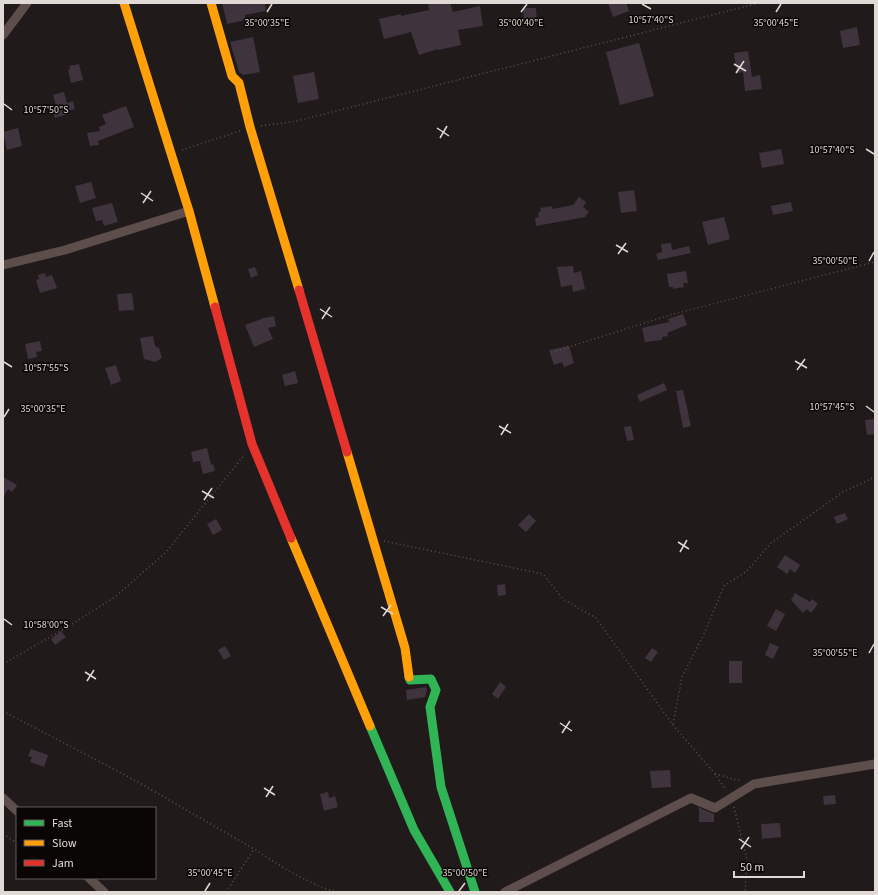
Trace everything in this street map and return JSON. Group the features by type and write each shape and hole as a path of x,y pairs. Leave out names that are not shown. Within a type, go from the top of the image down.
{"street":[{"path":"3,35 27,3"},
{"path":"124,3 189,211 252,444 414,830 450,892"},
{"path":"211,3 232,76 239,83 250,127 405,648 410,680 431,679 436,690 430,707 441,787 475,892"},
{"path":"3,264 65,250 189,211"},
{"path":"505,892 691,798 716,808 754,784 875,764"},
{"path":"3,798 16,810"},
{"path":"90,879 104,892"}],"path":[{"path":"171,154 250,127 297,121 759,3"},
{"path":"556,351 670,314 875,262"},
{"path":"3,664 66,628 115,597 166,552 252,444"},
{"path":"372,538 543,574 564,599 596,618 673,725 682,677 704,634 724,586 747,572 771,543 843,492 875,477"},
{"path":"3,711 138,782 254,849 292,873 323,888 337,892"},
{"path":"715,774 754,784"},
{"path":"3,834 16,841"},
{"path":"226,892 254,849"}],"building":[{"path":"222,3 265,3 266,11 245,15 246,20 227,24"},
{"path":"428,3 450,3 453,12 480,6 483,26 458,30 461,45 438,49 419,55 411,32 384,39 379,19 429,10"},
{"path":"608,3 626,3 629,11 613,17"},
{"path":"523,8 536,8 537,22 524,23"},
{"path":"857,27 860,45 843,48 840,31"},
{"path":"253,37 260,72 243,75 239,72 230,42"},
{"path":"639,43 654,96 620,105 606,52"},
{"path":"748,51 752,77 760,75 762,89 745,91 743,72 737,73 734,53"},
{"path":"79,64 83,80 71,83 68,70 70,69 69,66"},
{"path":"314,72 319,99 298,103 293,76"},
{"path":"64,92 67,103 73,101 75,109 67,111 68,114 55,118 52,106 56,105 53,95"},
{"path":"126,106 134,127 98,141 99,145 90,146 87,133 100,131 99,127 106,124 102,115"},
{"path":"18,128 22,146 7,150 3,132"},
{"path":"781,149 784,164 762,168 759,153"},
{"path":"91,182 96,198 80,203 75,186"},
{"path":"634,190 637,211 621,213 618,192"},
{"path":"579,197 586,202 583,207 589,212 585,217 536,226 535,218 539,217 538,212 541,212 540,208 552,206 552,209 573,205"},
{"path":"791,202 793,211 773,215 771,206"},
{"path":"112,203 118,222 104,226 102,220 96,221 92,208"},
{"path":"724,217 730,239 708,245 702,222"},
{"path":"671,243 672,250 689,246 691,253 658,260 656,254 662,252 661,244"},
{"path":"573,266 574,273 581,271 585,289 573,292 572,285 561,287 557,267"},
{"path":"255,267 258,275 251,278 248,269"},
{"path":"686,271 688,283 683,283 684,287 673,289 673,287 669,287 667,274"},
{"path":"45,273 46,277 52,275 57,288 40,293 36,280 39,279 38,275"},
{"path":"132,293 134,310 119,311 117,294"},
{"path":"683,314 687,325 667,333 668,336 662,337 662,340 645,342 642,328 669,322 668,319"},
{"path":"274,316 276,326 268,328 273,339 254,347 245,325"},
{"path":"153,336 155,346 159,348 162,358 155,362 144,359 140,338"},
{"path":"40,341 42,351 36,352 37,357 28,359 25,344"},
{"path":"569,346 574,363 564,367 562,362 554,365 549,350"},
{"path":"116,365 121,381 111,385 105,368"},
{"path":"295,371 298,383 285,386 282,375"},
{"path":"664,383 667,390 640,402 637,395"},
{"path":"683,390 691,426 683,428 676,391"},
{"path":"875,419 875,434 867,435 865,420"},
{"path":"631,426 634,440 627,441 624,427"},
{"path":"207,448 211,465 213,464 215,471 203,474 200,461 193,462 191,452"},
{"path":"3,477 17,485 12,492 8,489 3,498"},
{"path":"845,513 848,519 837,524 834,517"},
{"path":"529,514 536,521 526,532 518,525"},
{"path":"216,519 222,530 213,535 207,524"},
{"path":"785,555 800,565 795,573 790,569 787,574 777,567"},
{"path":"505,584 506,595 498,596 497,585"},
{"path":"795,593 810,602 812,599 818,604 811,613 807,609 803,613 791,600"},
{"path":"776,609 785,614 776,631 767,626"},
{"path":"61,631 66,637 55,645 51,639"},
{"path":"770,643 779,647 773,659 765,655"},
{"path":"225,646 231,656 224,660 218,650"},
{"path":"652,648 658,652 651,662 645,658"},
{"path":"729,661 742,661 742,683 729,683"},
{"path":"500,682 506,687 498,699 492,694"},
{"path":"426,687 427,690 425,697 407,700 406,690"},
{"path":"31,749 48,755 44,767 30,762 32,757 28,756"},
{"path":"670,770 671,787 652,788 650,771"},
{"path":"328,792 329,798 335,796 338,807 324,811 320,794"},
{"path":"835,795 836,804 824,805 823,796"},
{"path":"698,807 714,814 714,822 699,822"},
{"path":"780,823 781,837 762,839 761,824"}],"traffic: fast":[{"path":"409,677 410,680 431,679 436,690 430,707 441,787 475,892"},
{"path":"370,726 414,830 450,892"}],"traffic: slow":[{"path":"124,3 189,211 215,307"},
{"path":"211,3 232,76 239,83 250,127 299,290"},
{"path":"347,452 405,648 409,677"},
{"path":"291,538 370,726"}],"traffic: jam":[{"path":"299,290 347,452"},
{"path":"215,307 252,444 291,538"}]}
